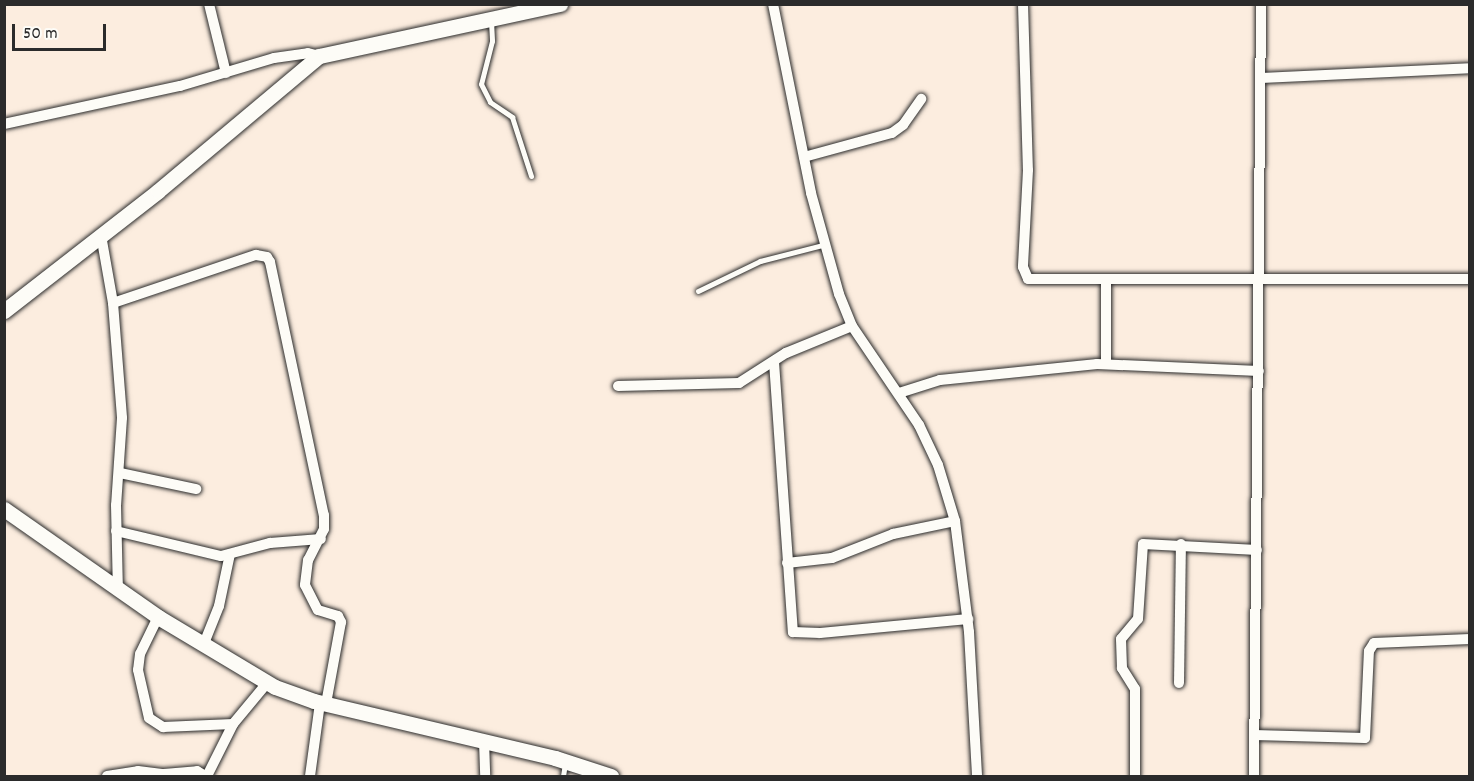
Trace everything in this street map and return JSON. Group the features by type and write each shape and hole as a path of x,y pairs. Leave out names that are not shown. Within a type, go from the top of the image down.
{"street":[{"path":"209,4 226,73"},
{"path":"4,124 226,73 295,54 323,54 560,4"},
{"path":"773,4 823,245 852,326 899,393 938,465 955,521 968,619 977,777"},
{"path":"1023,4 1028,170 1024,272 1034,281 1470,279"},
{"path":"1254,777 1261,4"},
{"path":"4,311 323,54"},
{"path":"1261,78 1470,68"},
{"path":"804,157 892,133 903,125 921,99"},
{"path":"101,235 113,303 122,418 116,531 118,590"},
{"path":"113,303 256,255 267,257 322,504 324,530 308,560 305,585 318,610 338,616 341,622 310,777"},
{"path":"1106,280 1106,364"},
{"path":"618,386 740,383 809,342 852,326"},
{"path":"774,362 790,624 796,634 968,619"},
{"path":"899,393 962,377 1106,364 1259,371"},
{"path":"120,473 196,489"},
{"path":"4,509 158,617 267,683 323,703 566,761 611,777"},
{"path":"787,563 832,558 893,534 955,521"},
{"path":"116,531 210,554 231,554 270,543 321,539"},
{"path":"1135,777 1136,689 1122,668 1121,639 1138,620 1143,544 1181,544 1257,550"},
{"path":"1179,683 1181,544"},
{"path":"203,646 219,606 231,554"},
{"path":"158,617 140,654 138,670 149,718 163,728 233,724"},
{"path":"1254,735 1365,738 1369,651 1374,643 1470,639"},
{"path":"107,777 121,774 197,771 206,777 233,724 267,683"},
{"path":"484,741 485,777"}],"lane":[{"path":"491,19 492,41 481,84 490,102 512,117 531,176"},
{"path":"698,291 760,261 823,245"},
{"path":"563,777 566,761"}]}
